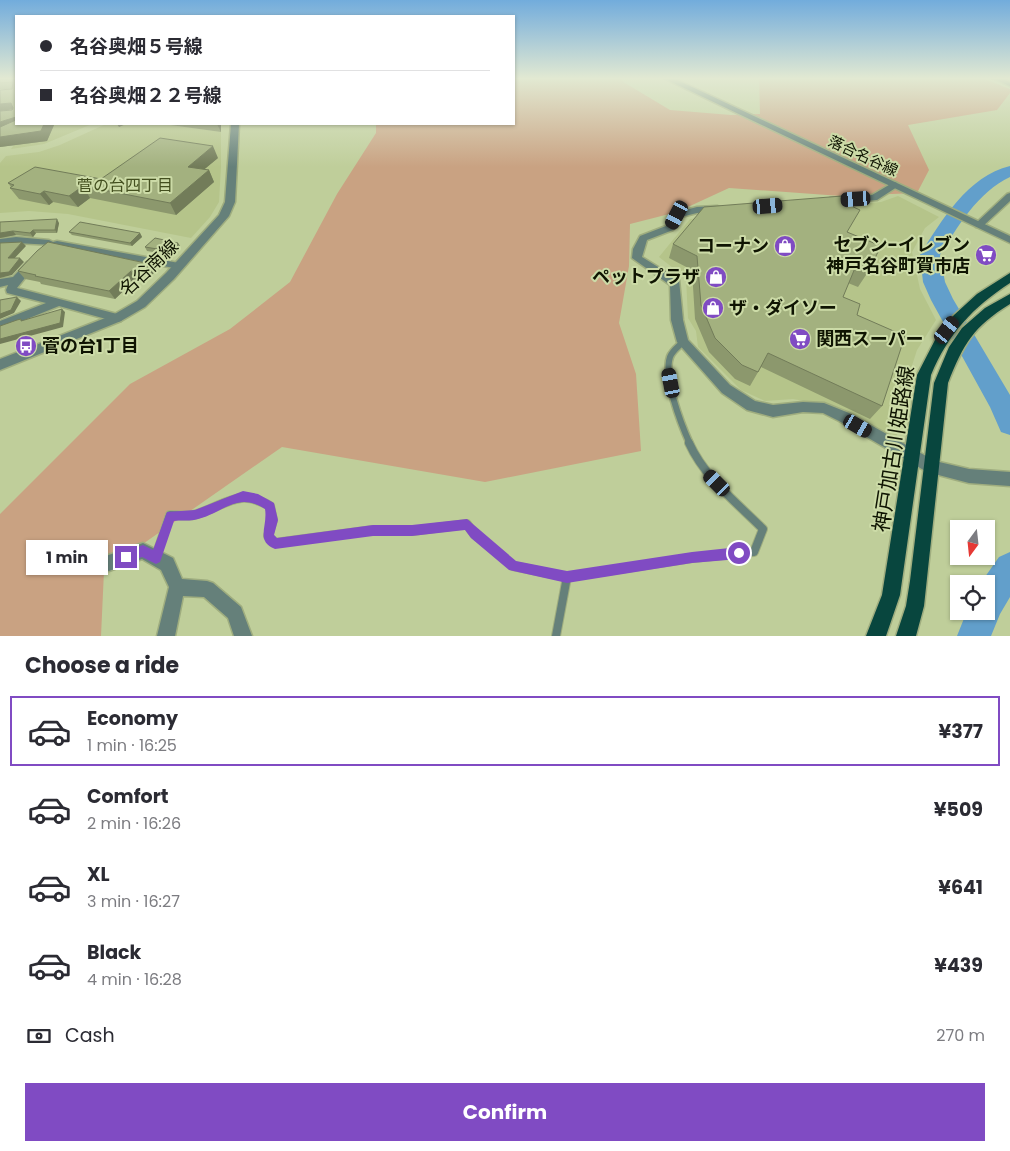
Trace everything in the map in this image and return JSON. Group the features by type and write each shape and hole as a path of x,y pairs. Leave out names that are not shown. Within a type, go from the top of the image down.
{"main road":[{"name":"神戸加古川姫路線","path":"876,636 891,594 924,376 940,340 954,321 975,300 1010,277"},
{"name":"神戸加古川姫路線","path":"990,290 1009,300"},
{"name":"神戸加古川姫路線","path":"906,636 915,606 919,581 941,383 952,353 967,331 983,315 1009,300"}],"street":[{"name":"落合名谷線","path":"729,108 1010,240"},
{"name":"名谷南線","path":"0,366 117,318 140,304 158,289 224,216 230,202 235,125"},
{"path":"817,202 874,198 894,186"},
{"path":"979,225 1010,196"},
{"path":"732,208 697,210 677,215 670,228 643,238 638,249 637,258 675,283 677,320 683,342 726,389 752,406 773,411 803,407 824,408 844,417 932,467 969,476 1010,479"},
{"path":"0,242 16,240 49,243 179,266"},
{"path":"49,243 16,280 11,290 117,318"},
{"path":"0,283 16,280"},
{"path":"0,326 59,302"},
{"path":"109,563 143,551 167,564 177,587 166,636"},
{"path":"177,587 207,589 235,613 243,636"}],"lane":[{"path":"156,558 170,515 195,515 243,496 258,499 270,506 272,520 268,536 275,544 373,530 412,531 467,524 474,534 514,566 567,577 692,558 754,552 763,529 706,472 697,460 685,432 668,370 670,356 683,342"},
{"path":"556,636 567,577"}],"shaded area":[{"path":"515,108 666,108 670,110 731,115 760,114 760,108 999,108 997,110 908,125 929,170 917,193 841,196 729,188 677,212 630,224 629,266 619,323 636,374 641,451 485,482 282,447 104,571 101,636 0,636 0,514 130,384 230,329 290,282 337,194 376,133 376,125 515,125"},
{"path":"38,125 90,125 44,144 11,149 23,132"},
{"path":"104,125 170,125 221,132 219,202 210,217 191,238 68,214 29,211 0,213 0,163 6,156 39,152 60,145"},
{"path":"898,196 939,217 925,228 912,252 920,289 936,320 917,350 905,387 896,441 837,407 793,399 765,401 741,390 698,347 696,331 688,318 686,278 659,257 690,219 881,202"}],"building":[{"path":"15,108 15,117 0,122 0,111 12,110"},
{"path":"15,120 15,125 44,125 41,131 0,137 0,127"},
{"path":"160,138 213,146 188,167 209,170 170,203 83,186 69,196 44,191 40,194 10,188 14,185 8,183 35,167 101,179"},
{"path":"842,196 849,205 860,210 847,232 881,246 868,272 855,268 843,297 860,304 857,315 905,336 882,406 768,353 758,372 742,365 715,338 701,305 697,256 673,244 704,207"},
{"path":"57,219 55,230 33,230 30,233 13,231 0,233 0,222"},
{"path":"80,222 140,233 130,243 69,232"},
{"path":"155,238 178,243 170,251 145,247"},
{"path":"22,242 8,258 20,258 9,272 0,273 0,243"},
{"path":"48,242 150,264 139,273 131,271 109,291 18,271"},
{"path":"17,297 11,310 0,314 0,300"},
{"path":"62,309 60,323 0,339 0,326"}],"waterway":[{"path":"1010,171 997,177 974,195 954,218 930,255 934,282 942,300 1002,404 1010,424"},
{"path":"995,591 1010,568"},
{"path":"974,636 980,620"}],"place":[{"name":"コーナン","path":"785,246"},
{"name":"セブン-イレブン 神戸名谷町賀市店","path":"986,255"},
{"name":"ペットプラザ","path":"716,277"},
{"name":"ザ・ダイソー","path":"713,308"},
{"name":"関西スーパー","path":"800,339"},
{"name":"菅の台1丁目","path":"26,346"}],"district":[{"name":"菅の台四丁目","path":"125,185"}],"route":[{"path":"126,557 143,551 156,558 170,515 195,515 226,501 243,496 258,499 270,506 272,520 268,536 275,544 373,530 412,531 467,524 474,534 514,566 567,577 692,558 739,553"}]}
